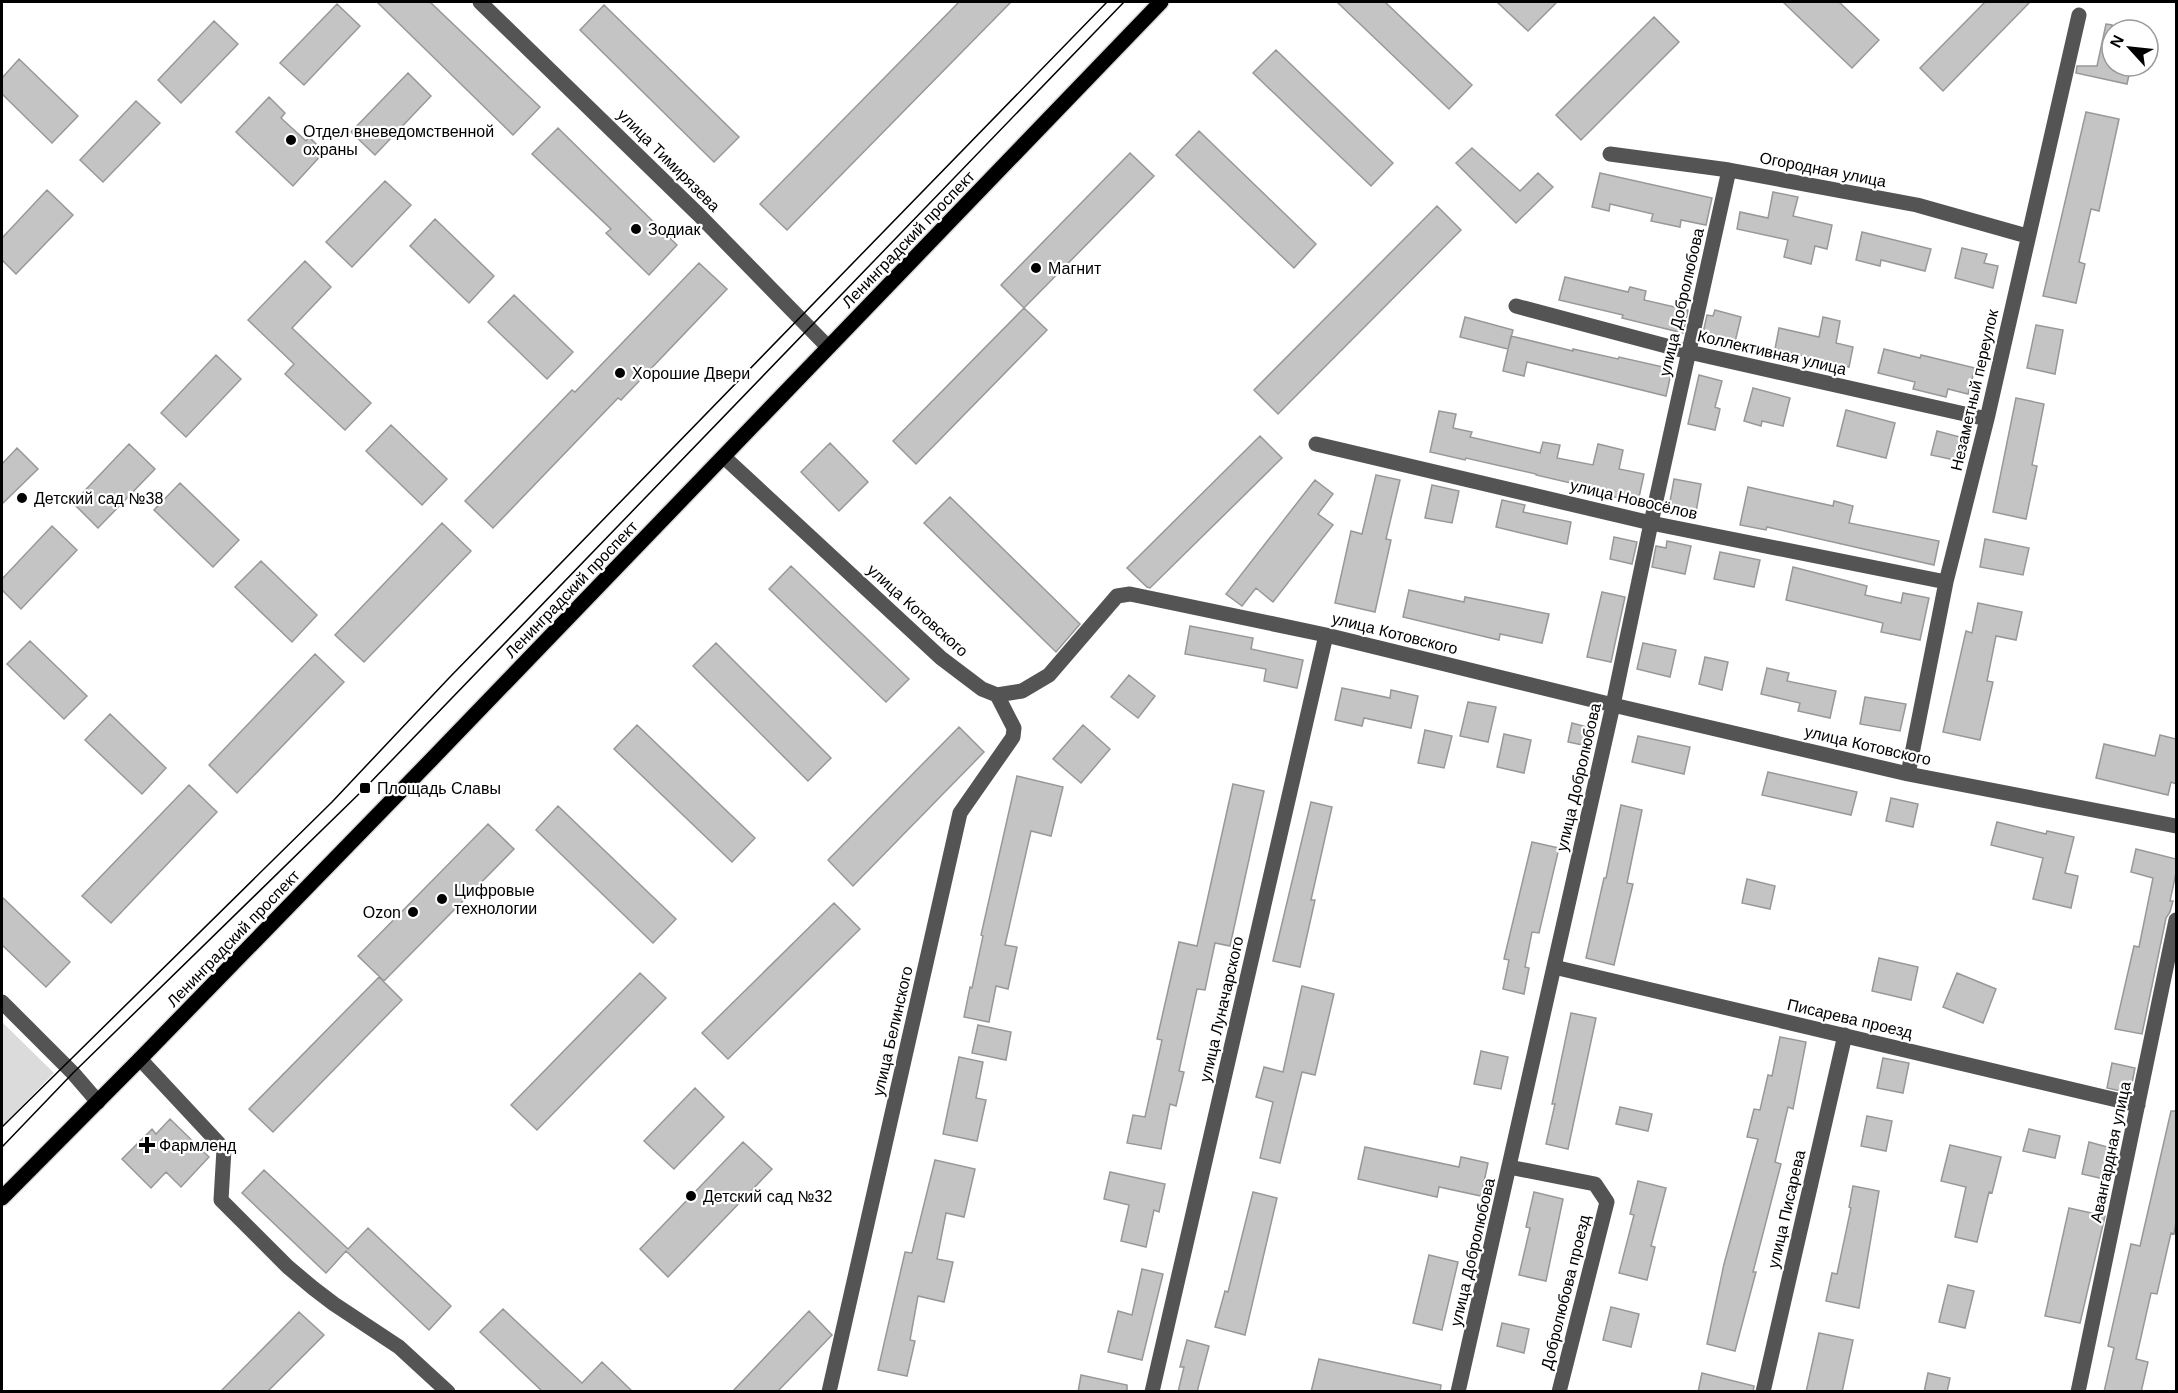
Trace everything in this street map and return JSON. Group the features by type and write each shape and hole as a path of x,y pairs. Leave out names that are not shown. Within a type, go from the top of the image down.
{"main road":[{"name":"Ленинградский проспект","path":"2,1198 99,1102 1161,2"}],"street":[{"name":"улица Тимирязева","path":"480,2 698,214 828,347"},
{"name":"Незаметный переулок","path":"1908,774 1946,582 1987,419 2079,15"},
{"name":"Огородная улица","path":"1610,154 1729,170 1917,205 2027,236"},
{"name":"улица Добролюбова","path":"1458,1392 1613,705 1729,170"},
{"name":"Коллективная улица","path":"1516,306 1689,352 1987,419"},
{"name":"улица Новосёлов","path":"1316,444 1651,523 1946,582"},
{"name":"улица Котовского","path":"723,457 941,658 982,689 997,695 1022,691 1049,675 1118,596 1130,594 1326,635 1908,774 2176,825"},
{"name":"улица Луначарского","path":"1152,1392 1326,635"},
{"name":"улица Белинского","path":"829,1392 960,813 1013,737 1014,728 997,695"},
{"name":"Авангардная улица","path":"2078,1392 2176,920"},
{"name":"Писарева проезд","path":"1554,967 2138,1105"},
{"path":"2,1002 99,1102"},
{"name":"улица Писарева","path":"1763,1392 1845,1035"},
{"path":"140,1059 224,1149 221,1200 288,1267 334,1304 399,1347 448,1392"},
{"name":"Добролюбова проезд","path":"1509,1167 1595,1185 1607,1202 1559,1392"}],"shaded area":[{"path":"2,1022 54,1073 2,1126"}],"building":[{"path":"377,2 430,2 540,107 513,135"},
{"path":"959,2 1011,2 787,230 760,204"},
{"path":"1337,2 1385,2 1472,85 1449,109"},
{"path":"1497,2 1557,2 1528,31"},
{"path":"1783,2 1839,2 1879,40 1852,68"},
{"path":"1985,2 2030,2 1943,91 1920,68"},
{"path":"337,4 360,26 304,85 280,63"},
{"path":"604,5 739,137 714,162 580,30"},
{"path":"1654,17 1679,42 1581,140 1556,115"},
{"path":"214,21 238,44 181,103 158,80"},
{"path":"1276,50 1393,163 1371,186 1253,73"},
{"path":"2100,52 2100,78 2128,78 2127,84 2076,73 2077,66 2097,66"},
{"path":"19,59 78,116 52,143 2,94 2,78"},
{"path":"408,73 431,96 375,155 351,132"},
{"path":"269,97 285,113 281,118 306,141 309,137 324,152 293,186 236,132"},
{"path":"136,101 160,123 103,182 80,160"},
{"path":"2086,112 2119,119 2099,211 2091,209 2079,262 2085,264 2076,303 2043,296"},
{"path":"558,128 677,245 649,275 606,233 611,229 532,154"},
{"path":"1199,131 1316,244 1294,268 1176,155"},
{"path":"1472,148 1520,191 1538,173 1553,187 1516,223 1456,163"},
{"path":"1130,153 1154,176 1024,308 1001,285"},
{"path":"1600,173 1712,198 1706,225 1681,220 1680,227 1651,221 1653,214 1610,204 1609,211 1592,207"},
{"path":"385,181 411,205 352,267 326,242"},
{"path":"47,190 73,215 16,274 2,260 2,238"},
{"path":"1773,192 1798,197 1793,216 1832,225 1827,249 1815,246 1811,264 1784,257 1788,240 1737,229 1740,212 1768,218"},
{"path":"1437,206 1461,230 1278,414 1254,390"},
{"path":"435,219 494,276 469,303 410,246"},
{"path":"1862,232 1931,249 1925,271 1881,260 1880,266 1856,260"},
{"path":"1962,248 1987,254 1984,263 1998,266 1993,288 1955,278"},
{"path":"305,261 331,287 292,328 371,403 345,430 285,374 294,364 248,320"},
{"path":"699,263 727,289 621,400 618,398 493,528 465,501 572,390 575,392"},
{"path":"1565,277 1628,292 1630,287 1646,291 1644,300 1688,310 1683,333 1622,318 1623,315 1559,300"},
{"path":"514,295 573,352 547,379 488,322"},
{"path":"1024,308 1047,330 916,464 893,441"},
{"path":"1715,310 1741,317 1735,342 1703,333 1707,315 1713,316"},
{"path":"1465,317 1513,330 1508,349 1460,337"},
{"path":"1823,317 1840,321 1836,343 1853,347 1849,367 1775,349 1779,328 1819,337"},
{"path":"2036,325 2063,330 2055,374 2027,368"},
{"path":"1511,336 1573,351 1573,349 1618,359 1619,357 1672,369 1666,396 1527,362 1524,376 1503,371"},
{"path":"1884,349 1975,368 1968,394 1948,389 1946,397 1913,389 1915,382 1878,373"},
{"path":"216,355 241,379 186,437 161,413"},
{"path":"1699,375 1722,381 1715,407 1720,409 1715,430 1688,424"},
{"path":"1753,388 1790,398 1783,426 1762,421 1761,426 1744,421"},
{"path":"2016,398 2044,404 2032,465 2037,466 2026,519 1993,512"},
{"path":"1846,410 1895,423 1886,458 1837,446"},
{"path":"1439,411 1456,414 1453,428 1472,432 1470,437 1540,453 1543,442 1560,445 1557,458 1593,465 1598,444 1623,450 1619,469 1644,474 1638,502 1587,491 1588,487 1536,474 1430,452"},
{"path":"391,425 447,479 422,505 366,451"},
{"path":"1937,431 1960,437 1955,460 1931,455"},
{"path":"1260,436 1282,458 1150,588 1147,587 1127,568"},
{"path":"830,443 868,482 839,511 801,472"},
{"path":"129,444 155,469 98,528 73,503"},
{"path":"17,448 38,469 2,504 2,464"},
{"path":"1376,475 1400,480 1386,539 1391,540 1375,612 1335,603 1351,531 1362,534"},
{"path":"1674,479 1701,484 1696,512 1669,507"},
{"path":"1315,480 1333,494 1318,514 1333,525 1273,602 1256,588 1242,606 1226,594"},
{"path":"180,483 239,540 213,567 154,510"},
{"path":"1432,485 1459,491 1452,523 1425,518"},
{"path":"1748,487 1833,506 1834,501 1853,506 1849,523 1939,541 1934,565 1767,527 1766,530 1740,525"},
{"path":"950,497 1080,624 1056,652 924,523"},
{"path":"1502,500 1525,505 1523,512 1571,522 1567,544 1496,527"},
{"path":"442,523 471,551 364,662 335,635"},
{"path":"52,526 77,550 21,609 2,590 2,579"},
{"path":"1614,537 1637,542 1632,564 1610,559"},
{"path":"1985,539 2029,548 2023,575 1980,567"},
{"path":"1667,541 1691,546 1685,574 1652,567 1656,546 1666,548"},
{"path":"1720,552 1760,560 1754,587 1714,579"},
{"path":"261,561 317,615 292,642 235,587"},
{"path":"791,566 909,679 886,702 769,589"},
{"path":"1793,567 1867,586 1865,595 1901,603 1903,593 1929,598 1920,640 1881,632 1883,623 1786,600"},
{"path":"1409,590 1464,602 1465,597 1549,614 1542,643 1500,634 1499,640 1403,617"},
{"path":"1602,592 1625,597 1611,662 1587,657"},
{"path":"1978,603 2022,612 2016,640 1996,636 1987,681 1993,682 1980,740 1943,732 1966,631 1972,633"},
{"path":"1190,626 1253,638 1251,649 1303,660 1297,688 1264,681 1266,669 1185,654"},
{"path":"30,641 87,696 64,719 7,664"},
{"path":"716,643 831,758 808,781 693,666"},
{"path":"1643,643 1676,650 1670,677 1637,669"},
{"path":"315,654 344,682 237,793 209,765"},
{"path":"1705,657 1728,662 1722,690 1699,684"},
{"path":"1767,668 1789,673 1787,681 1836,691 1830,718 1798,711 1800,703 1761,694"},
{"path":"1129,675 1155,696 1138,718 1111,697"},
{"path":"1342,688 1390,698 1391,690 1418,696 1411,728 1364,718 1362,726 1335,720"},
{"path":"1865,697 1906,704 1900,731 1860,724"},
{"path":"1468,702 1496,707 1488,742 1460,736"},
{"path":"110,714 166,768 142,794 85,740"},
{"path":"1572,723 1587,727 1583,745 1568,742"},
{"path":"637,725 755,838 732,862 614,749"},
{"path":"1083,725 1110,749 1081,783 1053,759"},
{"path":"959,727 984,752 853,886 828,860"},
{"path":"1425,730 1452,736 1444,768 1418,763"},
{"path":"1504,734 1531,740 1524,773 1497,767"},
{"path":"2160,735 2176,739 2176,784 2171,782 2168,795 2096,778 2104,744 2155,756"},
{"path":"1638,736 1690,747 1684,774 1632,762"},
{"path":"1768,772 1857,792 1851,815 1762,795"},
{"path":"1017,776 1063,787 1051,836 1031,831 1005,945 1017,947 1008,989 996,986 989,1022 964,1017"},
{"path":"1233,784 1264,791 1230,946 1215,943 1205,990 1197,989 1179,1071 1184,1072 1176,1106 1170,1104 1161,1149 1127,1143 1133,1115 1145,1117 1162,1040 1157,1039 1179,942 1197,946"},
{"path":"189,785 217,812 111,923 82,896"},
{"path":"1891,798 1918,804 1913,827 1886,821"},
{"path":"1311,802 1332,807 1311,900 1315,900 1300,967 1273,961"},
{"path":"1621,805 1642,810 1627,883 1633,884 1614,965 1586,958"},
{"path":"558,806 676,919 653,943 536,830"},
{"path":"1997,822 2046,834 2047,831 2074,837 2065,873 2078,876 2071,908 2033,899 2043,858 1991,845"},
{"path":"488,824 514,849 384,981 358,956"},
{"path":"1532,842 1559,848 1539,933 1532,932 1525,967 1529,968 1524,994 1503,989 1509,960 1504,959"},
{"path":"2136,849 2176,859 2176,873 2170,901 2173,901 2166,918 2142,1034 2115,1029 2134,946 2139,947 2153,878 2131,872"},
{"path":"1747,879 1775,886 1770,909 1742,903"},
{"path":"2,897 70,962 46,987 2,945"},
{"path":"834,903 860,929 728,1059 702,1033"},
{"path":"1879,958 1918,967 1911,1000 1872,991"},
{"path":"640,973 666,998 537,1130 511,1105"},
{"path":"1957,973 1996,989 1983,1023 1943,1007"},
{"path":"379,977 402,1000 273,1132 249,1109"},
{"path":"1302,986 1334,994 1315,1075 1302,1072 1280,1163 1260,1158 1273,1102 1256,1097 1264,1067 1283,1072"},
{"path":"1571,1013 1596,1018 1568,1149 1546,1144"},
{"path":"978,1025 1011,1032 1006,1060 972,1053"},
{"path":"1780,1037 1806,1042 1793,1109 1788,1107 1775,1162 1781,1164 1735,1351 1707,1344 1724,1264 1758,1139 1747,1137 1754,1109 1760,1110 1768,1075 1772,1076"},
{"path":"1481,1051 1508,1057 1501,1089 1474,1084"},
{"path":"959,1057 983,1062 976,1098 986,1100 977,1141 943,1134"},
{"path":"1883,1058 1909,1063 1903,1093 1877,1088"},
{"path":"2112,1063 2135,1068 2130,1093 2107,1088"},
{"path":"695,1088 724,1117 674,1169 644,1141"},
{"path":"1620,1107 1652,1114 1648,1131 1616,1124"},
{"path":"2171,1111 2176,1111 2176,1222 2174,1234 2171,1233 2157,1294 2151,1293 2136,1359 2148,1362 2141,1392 2104,1392 2114,1348 2108,1346 2131,1244 2140,1246"},
{"path":"1867,1116 1892,1121 1886,1151 1861,1146"},
{"path":"170,1119 209,1157 181,1187 166,1172 151,1188 122,1159 152,1129 156,1134"},
{"path":"2029,1129 2060,1136 2055,1158 2023,1151"},
{"path":"743,1142 772,1169 668,1277 640,1249"},
{"path":"2089,1142 2111,1148 2104,1179 2082,1174"},
{"path":"1950,1145 2001,1157 1992,1193 1989,1192 1977,1242 1955,1237 1966,1187 1941,1181"},
{"path":"1365,1147 1459,1167 1461,1157 1488,1163 1481,1196 1439,1187 1437,1197 1358,1179"},
{"path":"935,1160 975,1169 964,1217 946,1213 937,1259 953,1262 944,1302 918,1296 910,1340 915,1341 907,1376 878,1370 905,1252 912,1253"},
{"path":"264,1170 348,1249 368,1228 451,1306 429,1330 346,1251 326,1273 242,1193"},
{"path":"1110,1172 1165,1184 1159,1212 1154,1210 1146,1247 1121,1241 1129,1205 1104,1199"},
{"path":"1638,1181 1666,1188 1651,1246 1655,1247 1647,1280 1619,1273 1634,1215 1630,1214"},
{"path":"1853,1186 1879,1191 1859,1308 1826,1301 1832,1273 1837,1274 1851,1208 1849,1207"},
{"path":"1253,1192 1277,1198 1245,1335 1215,1327 1225,1291 1228,1292"},
{"path":"1534,1192 1563,1199 1546,1281 1519,1275 1530,1228 1526,1227"},
{"path":"2069,1208 2105,1216 2080,1323 2045,1316"},
{"path":"1429,1255 1458,1262 1442,1330 1413,1323"},
{"path":"1142,1269 1163,1274 1142,1360 1108,1352 1118,1311 1132,1315"},
{"path":"1948,1285 1974,1291 1965,1328 1939,1322"},
{"path":"1611,1307 1639,1314 1631,1347 1603,1340"},
{"path":"503,1309 582,1383 602,1362 633,1392 543,1392 480,1332"},
{"path":"809,1311 832,1335 777,1392 732,1392"},
{"path":"299,1312 324,1335 267,1392 220,1392"},
{"path":"1502,1323 1529,1329 1524,1353 1497,1346"},
{"path":"1819,1333 1853,1340 1842,1392 1806,1392"},
{"path":"1187,1340 1209,1346 1197,1392 1178,1392 1184,1367 1180,1367"},
{"path":"1319,1359 1441,1385 1440,1392 1311,1392"},
{"path":"1702,1373 1754,1386 1753,1392 1698,1392"},
{"path":"1928,1373 1950,1378 1947,1392 1924,1392"},
{"path":"1081,1375 1127,1385 1127,1392 1078,1392"}],"tram line":[{"path":"2,1127 332,802 449,678 1107,2"},
{"path":"2,1147 73,1073 365,788 1124,2"}],"place":[{"name":"Отдел вневедомственной охраны","path":"291,140"},
{"name":"Зодиак","path":"636,229"},
{"name":"Магнит","path":"1036,268"},
{"name":"Хорошие Двери","path":"620,373"},
{"name":"Детский сад №38","path":"22,498"},
{"name":"Площадь Славы","path":"365,788"},
{"name":"Цифровые технологии","path":"442,899"},
{"name":"Ozon","path":"413,912"},
{"name":"Фармленд","path":"147,1145"},
{"name":"Детский сад №32","path":"691,1196"}]}
